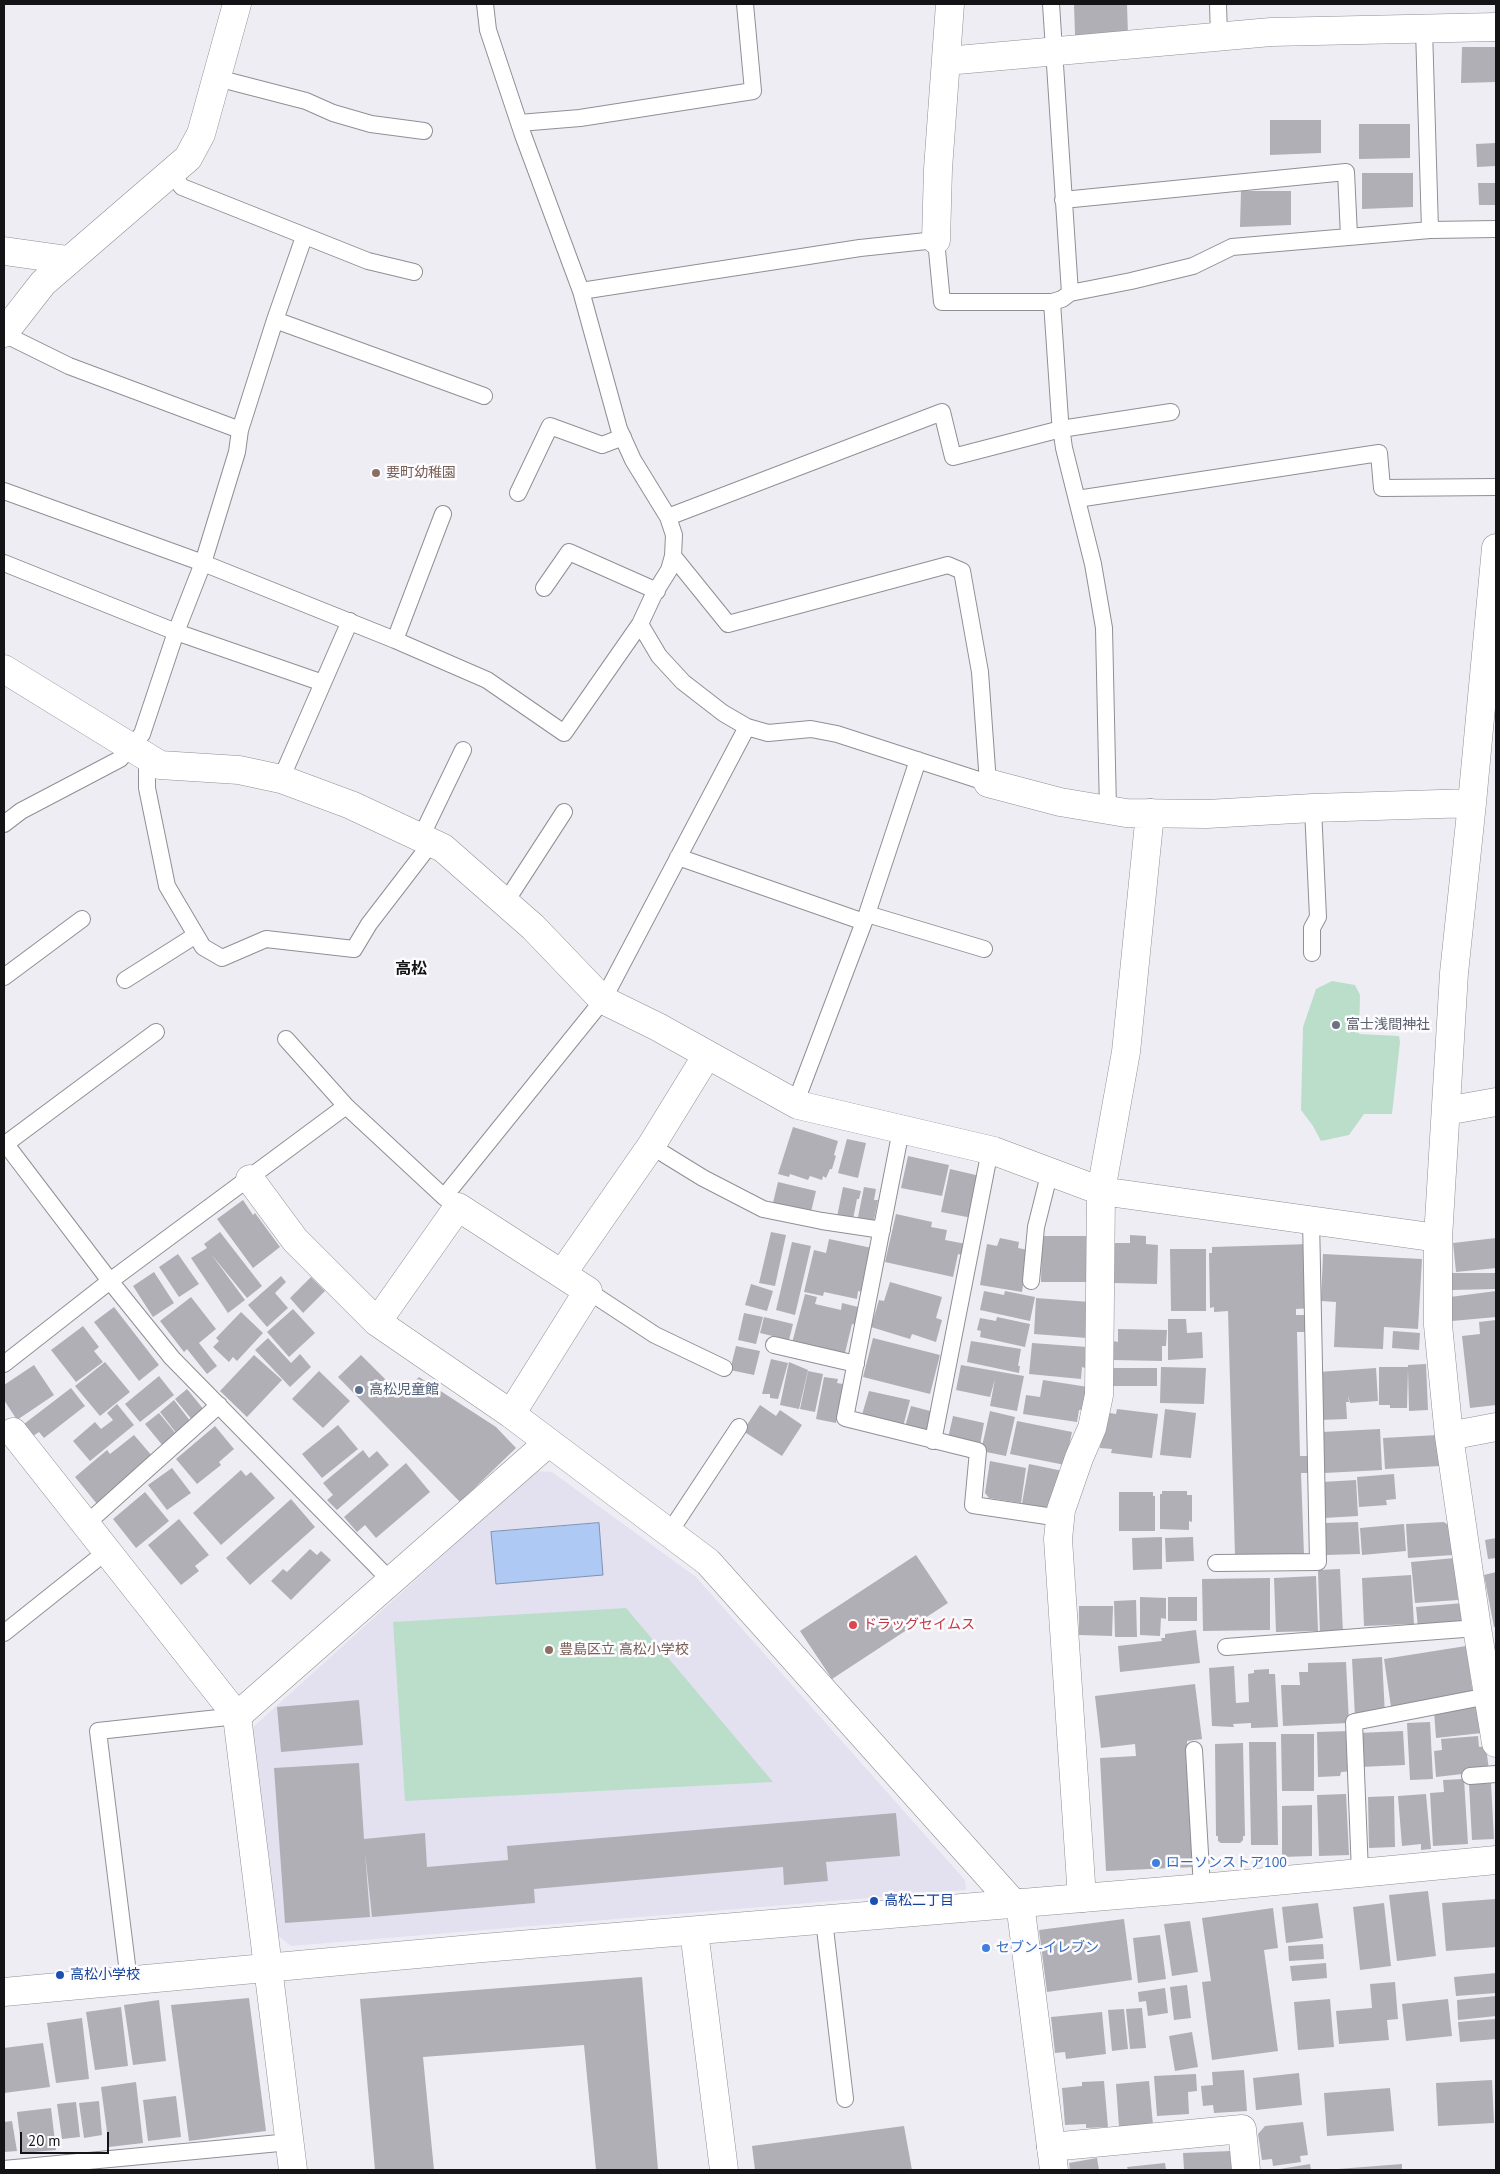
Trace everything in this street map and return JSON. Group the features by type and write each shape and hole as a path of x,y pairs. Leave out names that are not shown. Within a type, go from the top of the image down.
{"street":[{"path":"4,334 43,283 188,158 201,134 237,4"},
{"path":"936,240 938,169 950,4"},
{"path":"946,61 1271,32 1496,27"},
{"path":"4,251 68,260"},
{"path":"1496,548 1481,785 1454,973 1438,1238 1438,1325 1449,1436 1484,1635 1488,1696 1496,1743"},
{"path":"4,669 160,765 239,770 281,779 350,805 443,848 533,927 603,1000 795,1104 990,1150 1101,1190 1438,1238"},
{"path":"988,783 1060,802 1126,813 1207,814 1313,808 1481,785"},
{"path":"1082,1898 1058,1539 1061,1510 1079,1458 1092,1428 1099,1395 1101,1190 1126,1052 1150,813"},
{"path":"562,1274 651,1146 707,1055"},
{"path":"1446,1110 1496,1102"},
{"path":"250,1179 295,1240 377,1322 511,1414 708,1562 1017,1904 1052,2159 1242,2129 1246,2170"},
{"path":"377,1322 451,1202 588,1291 511,1414"},
{"path":"8,1427 237,1716 293,2170"},
{"path":"1449,1436 1496,1427"},
{"path":"237,1716 548,1443"},
{"path":"4,1992 1202,1888 1496,1860"},
{"path":"694,1931 724,2170"}],"lane":[{"path":"4,491 202,563 350,621 487,680 564,733 640,624 669,570 673,556 674,535 668,517 633,460 623,437 581,291 519,123 488,30 485,4"},
{"path":"519,123 580,118 753,91 745,4"},
{"path":"1051,4 1070,293"},
{"path":"1218,4 1219,37"},
{"path":"1424,29 1430,230"},
{"path":"216,78 306,101 333,113 371,124 424,131"},
{"path":"1063,200 1346,172 1349,236"},
{"path":"171,173 182,187 304,237 368,261 414,272"},
{"path":"581,291 860,248 936,240 942,302 1052,302 1062,299 1070,293 1193,266 1232,247 1430,230 1496,229"},
{"path":"304,237 274,320 202,563 176,632 142,734 138,753 147,788 166,886 203,947 222,958 266,939 354,949 368,924 426,840 463,750"},
{"path":"1052,302 1061,429 1093,564 1104,628 1108,810"},
{"path":"274,320 484,396"},
{"path":"4,334 68,366 240,430"},
{"path":"668,517 942,412 953,457 1061,429 1171,412"},
{"path":"518,493 550,426 602,445 623,437"},
{"path":"1077,499 1379,453 1382,488 1496,487"},
{"path":"394,640 443,514"},
{"path":"544,588 569,552 657,590"},
{"path":"640,624 659,656 683,682 723,713 747,727 768,733 811,729 837,734 988,783 980,672 962,571 948,564 728,624 673,556"},
{"path":"4,563 176,632 323,683"},
{"path":"281,779 350,621"},
{"path":"286,1039 346,1106 451,1202 603,1000 747,727"},
{"path":"4,824 21,811 120,759 138,753"},
{"path":"795,1104 866,918 918,760"},
{"path":"1312,953 1312,928 1318,917 1313,808"},
{"path":"505,902 564,812"},
{"path":"678,857 866,918 984,949"},
{"path":"4,977 82,919"},
{"path":"124,980 196,935"},
{"path":"156,1032 5,1144 110,1281 172,1358 391,1581"},
{"path":"4,1364 110,1281 346,1106"},
{"path":"901,1130 845,1418 978,1451 973,1505 1060,1518"},
{"path":"651,1146 703,1178 763,1209 822,1221 882,1230"},
{"path":"933,1441 990,1150"},
{"path":"1031,1281 1036,1227 1050,1171"},
{"path":"1216,1563 1318,1562 1311,1220"},
{"path":"588,1291 655,1335 724,1368"},
{"path":"774,1345 856,1364"},
{"path":"85,1525 219,1405"},
{"path":"669,1533 739,1427"},
{"path":"4,1633 106,1551"},
{"path":"1226,1647 1484,1635"},
{"path":"1360,1873 1354,1722 1488,1696"},
{"path":"129,1981 98,1731 237,1716"},
{"path":"1194,1750 1202,1888"},
{"path":"1470,1776 1496,1774"},
{"path":"824,1920 845,2098"},
{"path":"4,2169 290,2142"}],"shaded area":[{"name":"豊島区立 高松小学校","path":"536,1471 552,1472 696,1577 965,1880 966,1890 291,1946 276,1934 251,1729"}],"green space":[{"path":"1332,981 1355,985 1360,995 1359,1034 1399,1036 1400,1042 1392,1114 1364,1114 1349,1135 1321,1141 1301,1110 1303,1027 1316,989"},
{"path":"626,1608 773,1782 405,1801 393,1622"}],"water":[{"path":"599,1523 603,1575 496,1584 491,1532"}],"building":[{"path":"1074,4 1127,4 1128,36 1075,35"},
{"path":"1462,47 1496,47 1496,82 1461,83"},
{"path":"1270,120 1321,120 1321,153 1270,155"},
{"path":"1359,124 1410,124 1410,158 1359,159"},
{"path":"1496,143 1496,166 1477,167 1476,144"},
{"path":"1362,173 1413,173 1413,207 1362,209"},
{"path":"1478,183 1496,183 1496,205 1479,205"},
{"path":"1241,191 1291,191 1291,225 1240,227"},
{"path":"793,1127 838,1141 832,1169 830,1169 826,1178 823,1176 822,1180 810,1176 808,1180 790,1174 789,1177 778,1174"},
{"path":"847,1139 866,1143 858,1178 838,1173"},
{"path":"908,1156 949,1165 942,1196 901,1188"},
{"path":"950,1169 980,1176 972,1218 941,1212"},
{"path":"778,1182 816,1191 810,1216 772,1207"},
{"path":"843,1187 861,1191 859,1199 857,1199 853,1219 837,1217"},
{"path":"864,1187 876,1189 874,1200 878,1200 873,1225 857,1222"},
{"path":"243,1200 280,1247 253,1268 217,1219"},
{"path":"896,1214 932,1222 931,1227 947,1230 945,1240 966,1244 963,1255 958,1254 953,1277 885,1262"},
{"path":"220,1232 262,1286 247,1298 211,1254 245,1300 228,1313 191,1258 207,1248 204,1244"},
{"path":"771,1232 786,1235 775,1286 759,1283"},
{"path":"1130,1235 1146,1236 1146,1244 1158,1245 1157,1284 1114,1283 1114,1243 1130,1243"},
{"path":"1042,1236 1089,1236 1088,1282 1041,1282"},
{"path":"1000,1238 1019,1242 1018,1248 1033,1251 1025,1272 1022,1292 980,1285 987,1244 997,1246"},
{"path":"1496,1238 1496,1268 1456,1272 1453,1243"},
{"path":"829,1239 872,1248 862,1292 858,1291 857,1299 824,1292 823,1296 804,1292 814,1250 826,1253"},
{"path":"792,1242 811,1246 795,1315 776,1310"},
{"path":"1310,1244 1312,1308 1296,1309 1296,1315 1306,1315 1307,1332 1297,1332 1300,1456 1311,1456 1311,1473 1301,1473 1304,1555 1235,1556 1228,1311 1214,1312 1214,1307 1210,1308 1209,1253 1212,1253 1212,1247"},
{"path":"1170,1249 1206,1249 1206,1311 1171,1311"},
{"path":"178,1254 199,1284 179,1297 159,1267"},
{"path":"1323,1254 1422,1259 1418,1329 1384,1327 1383,1349 1334,1347 1336,1302 1321,1301"},
{"path":"154,1272 174,1303 153,1317 133,1286"},
{"path":"1452,1273 1496,1273 1496,1289 1452,1290"},
{"path":"281,1276 286,1282 275,1293 288,1308 267,1327 248,1305"},
{"path":"311,1277 325,1291 303,1313 290,1298"},
{"path":"890,1282 942,1297 936,1318 942,1320 936,1342 912,1334 910,1339 871,1327 879,1300 884,1301"},
{"path":"751,1284 773,1291 767,1311 745,1305"},
{"path":"984,1291 1004,1295 1005,1291 1035,1297 1030,1321 980,1310"},
{"path":"1496,1291 1496,1317 1452,1321 1450,1297"},
{"path":"805,1294 817,1297 815,1304 841,1310 842,1303 862,1308 858,1325 852,1324 845,1353 792,1343"},
{"path":"191,1297 216,1329 199,1343 217,1366 207,1374 187,1349 184,1352 160,1321"},
{"path":"1036,1298 1090,1302 1087,1338 1034,1334"},
{"path":"114,1307 159,1365 139,1381 94,1322"},
{"path":"293,1309 315,1333 289,1357 267,1332"},
{"path":"241,1312 263,1333 237,1361 233,1357 229,1362 213,1347 219,1341 216,1338"},
{"path":"744,1313 763,1317 756,1344 738,1340"},
{"path":"764,1317 793,1324 789,1340 760,1333"},
{"path":"997,1317 1030,1324 1025,1347 980,1337 981,1331 977,1330 980,1318 996,1321"},
{"path":"1168,1319 1186,1319 1187,1333 1202,1332 1203,1358 1168,1360"},
{"path":"1496,1320 1496,1405 1470,1408 1462,1336 1480,1334 1479,1322"},
{"path":"83,1326 99,1347 94,1351 103,1362 76,1382 51,1350"},
{"path":"1118,1329 1167,1330 1166,1346 1162,1346 1162,1361 1113,1360 1113,1341 1118,1342"},
{"path":"1393,1331 1420,1333 1419,1350 1392,1348"},
{"path":"268,1338 291,1363 300,1354 311,1367 290,1387 255,1350"},
{"path":"873,1338 940,1355 930,1394 863,1377"},
{"path":"971,1341 1021,1349 1018,1366 1020,1366 1019,1373 967,1362"},
{"path":"1032,1343 1087,1347 1085,1368 1082,1367 1081,1379 1029,1374"},
{"path":"736,1346 760,1351 754,1375 730,1370"},
{"path":"254,1355 282,1380 247,1417 220,1391"},
{"path":"361,1355 401,1395 419,1377 496,1427 516,1448 460,1502 338,1377"},
{"path":"771,1359 788,1363 778,1399 770,1398 770,1394 762,1394"},
{"path":"105,1362 130,1392 100,1416 75,1386"},
{"path":"789,1362 808,1370 799,1409 780,1405"},
{"path":"1426,1364 1428,1410 1409,1411 1408,1369 1407,1408 1390,1408 1390,1405 1379,1405 1379,1367 1408,1367 1408,1365"},
{"path":"34,1365 54,1395 17,1420 4,1400 4,1385"},
{"path":"961,1365 1024,1376 1017,1411 990,1406 995,1379 990,1397 956,1390"},
{"path":"1161,1367 1206,1368 1204,1404 1160,1403"},
{"path":"1113,1368 1157,1368 1157,1386 1113,1386"},
{"path":"1376,1368 1378,1401 1350,1403 1348,1395 1349,1402 1346,1402 1347,1419 1320,1420 1318,1372"},
{"path":"319,1371 350,1401 323,1428 292,1399"},
{"path":"808,1371 823,1374 815,1412 800,1409"},
{"path":"159,1376 174,1395 140,1422 125,1404"},
{"path":"824,1377 838,1379 837,1383 843,1384 836,1423 816,1419"},
{"path":"1043,1380 1088,1387 1085,1410 1079,1410 1077,1422 1023,1414 1026,1395 1040,1397"},
{"path":"71,1388 85,1406 44,1438 39,1432 33,1436 24,1424"},
{"path":"187,1389 205,1411 193,1421 175,1399"},
{"path":"869,1391 910,1400 903,1427 861,1418"},
{"path":"174,1400 191,1422 177,1434 160,1412"},
{"path":"117,1404 134,1425 90,1461 73,1441 95,1422 101,1429 113,1420 107,1413"},
{"path":"760,1405 776,1416 780,1410 802,1425 782,1456 743,1431"},
{"path":"911,1406 934,1412 928,1437 904,1430"},
{"path":"1117,1409 1158,1414 1152,1458 1111,1453 1112,1449 1100,1448 1104,1412 1116,1414"},
{"path":"1165,1409 1196,1413 1191,1458 1160,1455"},
{"path":"990,1411 1015,1417 1006,1456 981,1451"},
{"path":"159,1413 177,1435 163,1446 145,1424"},
{"path":"953,1416 984,1423 980,1445 948,1438"},
{"path":"1017,1421 1072,1432 1065,1465 1010,1454"},
{"path":"338,1425 358,1449 322,1478 302,1454"},
{"path":"215,1426 234,1449 219,1462 221,1465 197,1484 176,1459"},
{"path":"1380,1429 1382,1470 1324,1473 1322,1432"},
{"path":"134,1435 153,1457 97,1504 75,1477 107,1450 110,1454"},
{"path":"1438,1435 1440,1466 1385,1469 1383,1438"},
{"path":"363,1450 369,1458 377,1451 389,1465 337,1510 327,1500 333,1495 323,1483"},
{"path":"990,1461 1026,1468 1021,1503 989,1498 985,1493"},
{"path":"406,1463 430,1492 376,1538 365,1525 357,1532 344,1517"},
{"path":"1029,1464 1063,1471 1055,1515 1021,1509"},
{"path":"172,1468 191,1493 167,1510 148,1485"},
{"path":"241,1470 246,1476 251,1472 275,1498 221,1545 193,1513"},
{"path":"1394,1474 1396,1499 1386,1500 1387,1505 1359,1507 1357,1477"},
{"path":"1356,1480 1358,1516 1324,1518 1322,1482"},
{"path":"1162,1491 1187,1491 1187,1495 1192,1495 1192,1522 1189,1521 1189,1530 1160,1529 1160,1494 1162,1494"},
{"path":"145,1492 169,1521 136,1548 113,1519"},
{"path":"1119,1492 1153,1492 1153,1496 1155,1496 1155,1531 1119,1531"},
{"path":"291,1499 315,1527 250,1585 226,1558"},
{"path":"179,1519 209,1555 195,1566 199,1571 181,1585 148,1545"},
{"path":"1358,1522 1360,1554 1326,1555 1324,1523"},
{"path":"1444,1522 1451,1527 1453,1555 1408,1558 1406,1524"},
{"path":"1404,1524 1406,1551 1362,1555 1360,1528"},
{"path":"1162,1537 1162,1569 1133,1570 1132,1538"},
{"path":"1193,1537 1194,1561 1166,1562 1165,1538"},
{"path":"1496,1538 1496,1558 1488,1559 1485,1540"},
{"path":"310,1549 317,1555 321,1551 331,1560 291,1600 271,1581 283,1569 287,1572"},
{"path":"916,1555 948,1603 832,1679 800,1631"},
{"path":"1455,1558 1458,1600 1415,1603 1411,1562"},
{"path":"1340,1569 1343,1633 1320,1634 1318,1570"},
{"path":"1496,1572 1496,1627 1494,1627 1484,1575"},
{"path":"1411,1575 1414,1624 1364,1626 1362,1578"},
{"path":"1316,1576 1318,1631 1276,1632 1274,1578"},
{"path":"1270,1578 1270,1630 1203,1631 1202,1579"},
{"path":"1140,1597 1166,1598 1166,1619 1161,1618 1160,1636 1140,1635"},
{"path":"1168,1597 1197,1597 1197,1621 1168,1621"},
{"path":"1136,1600 1137,1637 1115,1637 1114,1601"},
{"path":"1463,1603 1465,1624 1418,1628 1416,1607"},
{"path":"1079,1606 1113,1606 1112,1636 1079,1635"},
{"path":"1196,1630 1200,1663 1120,1672 1118,1646 1162,1641 1161,1638 1165,1638 1165,1634"},
{"path":"1466,1646 1473,1694 1391,1707 1384,1659"},
{"path":"1382,1657 1385,1715 1355,1717 1352,1659"},
{"path":"1346,1662 1349,1723 1283,1726 1281,1685 1300,1685 1299,1672 1308,1672 1308,1663"},
{"path":"1234,1666 1236,1703 1249,1702 1248,1674 1254,1673 1254,1670 1269,1669 1269,1674 1275,1674 1278,1727 1251,1728 1251,1723 1233,1724 1234,1727 1212,1726 1209,1668"},
{"path":"1195,1684 1202,1739 1187,1741 1194,1867 1106,1871 1100,1758 1136,1756 1135,1744 1101,1748 1095,1696"},
{"path":"359,1700 363,1745 281,1752 277,1707"},
{"path":"1478,1707 1482,1733 1436,1738 1434,1711"},
{"path":"1430,1722 1433,1779 1410,1780 1407,1723"},
{"path":"1351,1731 1353,1771 1341,1772 1340,1776 1318,1777 1317,1732"},
{"path":"1403,1731 1405,1765 1360,1767 1358,1733"},
{"path":"1281,1734 1314,1734 1314,1791 1282,1791"},
{"path":"1478,1736 1479,1747 1486,1746 1489,1771 1436,1777 1434,1751 1442,1750 1441,1739"},
{"path":"1249,1742 1276,1742 1278,1845 1251,1845"},
{"path":"1243,1743 1245,1836 1243,1836 1243,1840 1240,1843 1221,1843 1218,1841 1218,1836 1216,1836 1215,1744"},
{"path":"359,1763 364,1839 425,1833 427,1867 508,1860 507,1846 896,1813 900,1856 826,1862 828,1881 784,1885 783,1867 534,1889 535,1903 372,1917 365,1852 370,1917 285,1923 274,1768"},
{"path":"1464,1779 1468,1844 1433,1846 1430,1793 1444,1792 1443,1780"},
{"path":"1491,1783 1494,1839 1472,1840 1469,1784"},
{"path":"1346,1794 1349,1855 1319,1856 1317,1795"},
{"path":"1426,1794 1431,1849 1421,1850 1421,1844 1402,1846 1398,1796"},
{"path":"1394,1796 1395,1847 1369,1848 1368,1797"},
{"path":"1312,1805 1312,1856 1282,1857 1282,1806"},
{"path":"1428,1891 1436,1956 1397,1961 1389,1895"},
{"path":"1496,1899 1496,1947 1446,1951 1442,1903"},
{"path":"1318,1903 1323,1938 1286,1943 1282,1907"},
{"path":"1384,1903 1391,1966 1360,1970 1353,1907"},
{"path":"1273,1908 1278,1948 1264,1950 1278,2051 1212,2060 1202,1982 1211,1981 1202,1918"},
{"path":"1124,1919 1132,1980 1047,1992 1039,1930"},
{"path":"1190,1921 1198,1972 1172,1976 1164,1924"},
{"path":"1160,1935 1166,1979 1138,1983 1133,1938"},
{"path":"1323,1944 1324,1959 1289,1961 1288,1946"},
{"path":"1326,1963 1327,1978 1292,1981 1290,1966"},
{"path":"1496,1973 1496,1993 1456,1996 1454,1977"},
{"path":"642,1977 658,2170 596,2170 584,2045 423,2057 434,2170 375,2170 360,1999"},
{"path":"1395,1982 1398,2019 1387,2020 1389,2040 1339,2044 1336,2011 1372,2008 1370,1984"},
{"path":"1187,1985 1191,2018 1174,2020 1170,1987"},
{"path":"1165,1988 1168,2013 1148,2016 1146,2001 1139,2002 1138,1992"},
{"path":"1496,1996 1496,2016 1458,2020 1457,2000"},
{"path":"249,1998 266,2131 189,2141 171,2005"},
{"path":"1330,1999 1334,2047 1298,2050 1294,2002"},
{"path":"1448,1999 1452,2036 1406,2041 1402,2004"},
{"path":"159,2000 166,2061 133,2065 124,2005"},
{"path":"121,2007 128,2066 95,2070 86,2012"},
{"path":"1142,2008 1146,2048 1130,2049 1126,2009"},
{"path":"1124,2009 1128,2049 1112,2051 1108,2010"},
{"path":"1102,2012 1106,2054 1066,2059 1065,2052 1055,2053 1051,2017"},
{"path":"82,2018 89,2079 56,2083 47,2023"},
{"path":"1496,2019 1496,2039 1460,2042 1458,2022"},
{"path":"1192,2032 1198,2067 1175,2071 1169,2036"},
{"path":"43,2043 50,2087 4,2093 4,2048"},
{"path":"1244,2070 1247,2111 1214,2113 1213,2105 1203,2106 1201,2086 1213,2085 1212,2072"},
{"path":"1299,2073 1302,2105 1256,2110 1253,2078"},
{"path":"1196,2074 1197,2091 1188,2092 1189,2114 1157,2116 1154,2076"},
{"path":"1492,2080 1494,2123 1438,2126 1436,2083"},
{"path":"1104,2081 1108,2127 1086,2128 1086,2124 1065,2125 1062,2088 1082,2086 1082,2082"},
{"path":"1149,2081 1153,2125 1119,2127 1116,2084"},
{"path":"136,2082 143,2143 109,2147 101,2087"},
{"path":"1390,2088 1394,2131 1327,2136 1324,2093"},
{"path":"176,2096 181,2137 148,2141 143,2100"},
{"path":"99,2101 102,2135 84,2138 79,2103"},
{"path":"76,2102 80,2137 62,2139 57,2104"},
{"path":"51,2108 56,2150 22,2153 17,2112"},
{"path":"12,2121 17,2151 4,2152 4,2122"},
{"path":"1303,2122 1308,2155 1300,2156 1301,2162 1273,2166 1272,2159 1262,2160 1258,2134 1265,2126"},
{"path":"904,2126 912,2170 755,2170 752,2146"},
{"path":"1231,2151 1232,2170 1184,2170 1183,2153"},
{"path":"1097,2158 1099,2170 1070,2170 1069,2163"},
{"path":"1165,2163 1166,2170 1128,2170 1127,2167"},
{"path":"1310,2164 1311,2170 1280,2170 1280,2169"},
{"path":"1402,2164 1402,2170 1338,2169"}],"place":[{"name":"要町幼稚園","path":"376,473"},
{"name":"富士浅間神社","path":"1336,1025"},
{"name":"高松児童館","path":"359,1390"},
{"name":"ドラッグセイムス","path":"853,1625"},
{"name":"豊島区立 高松小学校","path":"549,1650"},
{"name":"ローソンストア100","path":"1156,1863"},
{"name":"高松二丁目","path":"874,1901"},
{"name":"セブン-イレブン","path":"986,1948"},
{"name":"高松小学校","path":"60,1975"}],"district":[{"name":"高松","path":"411,969"}]}
